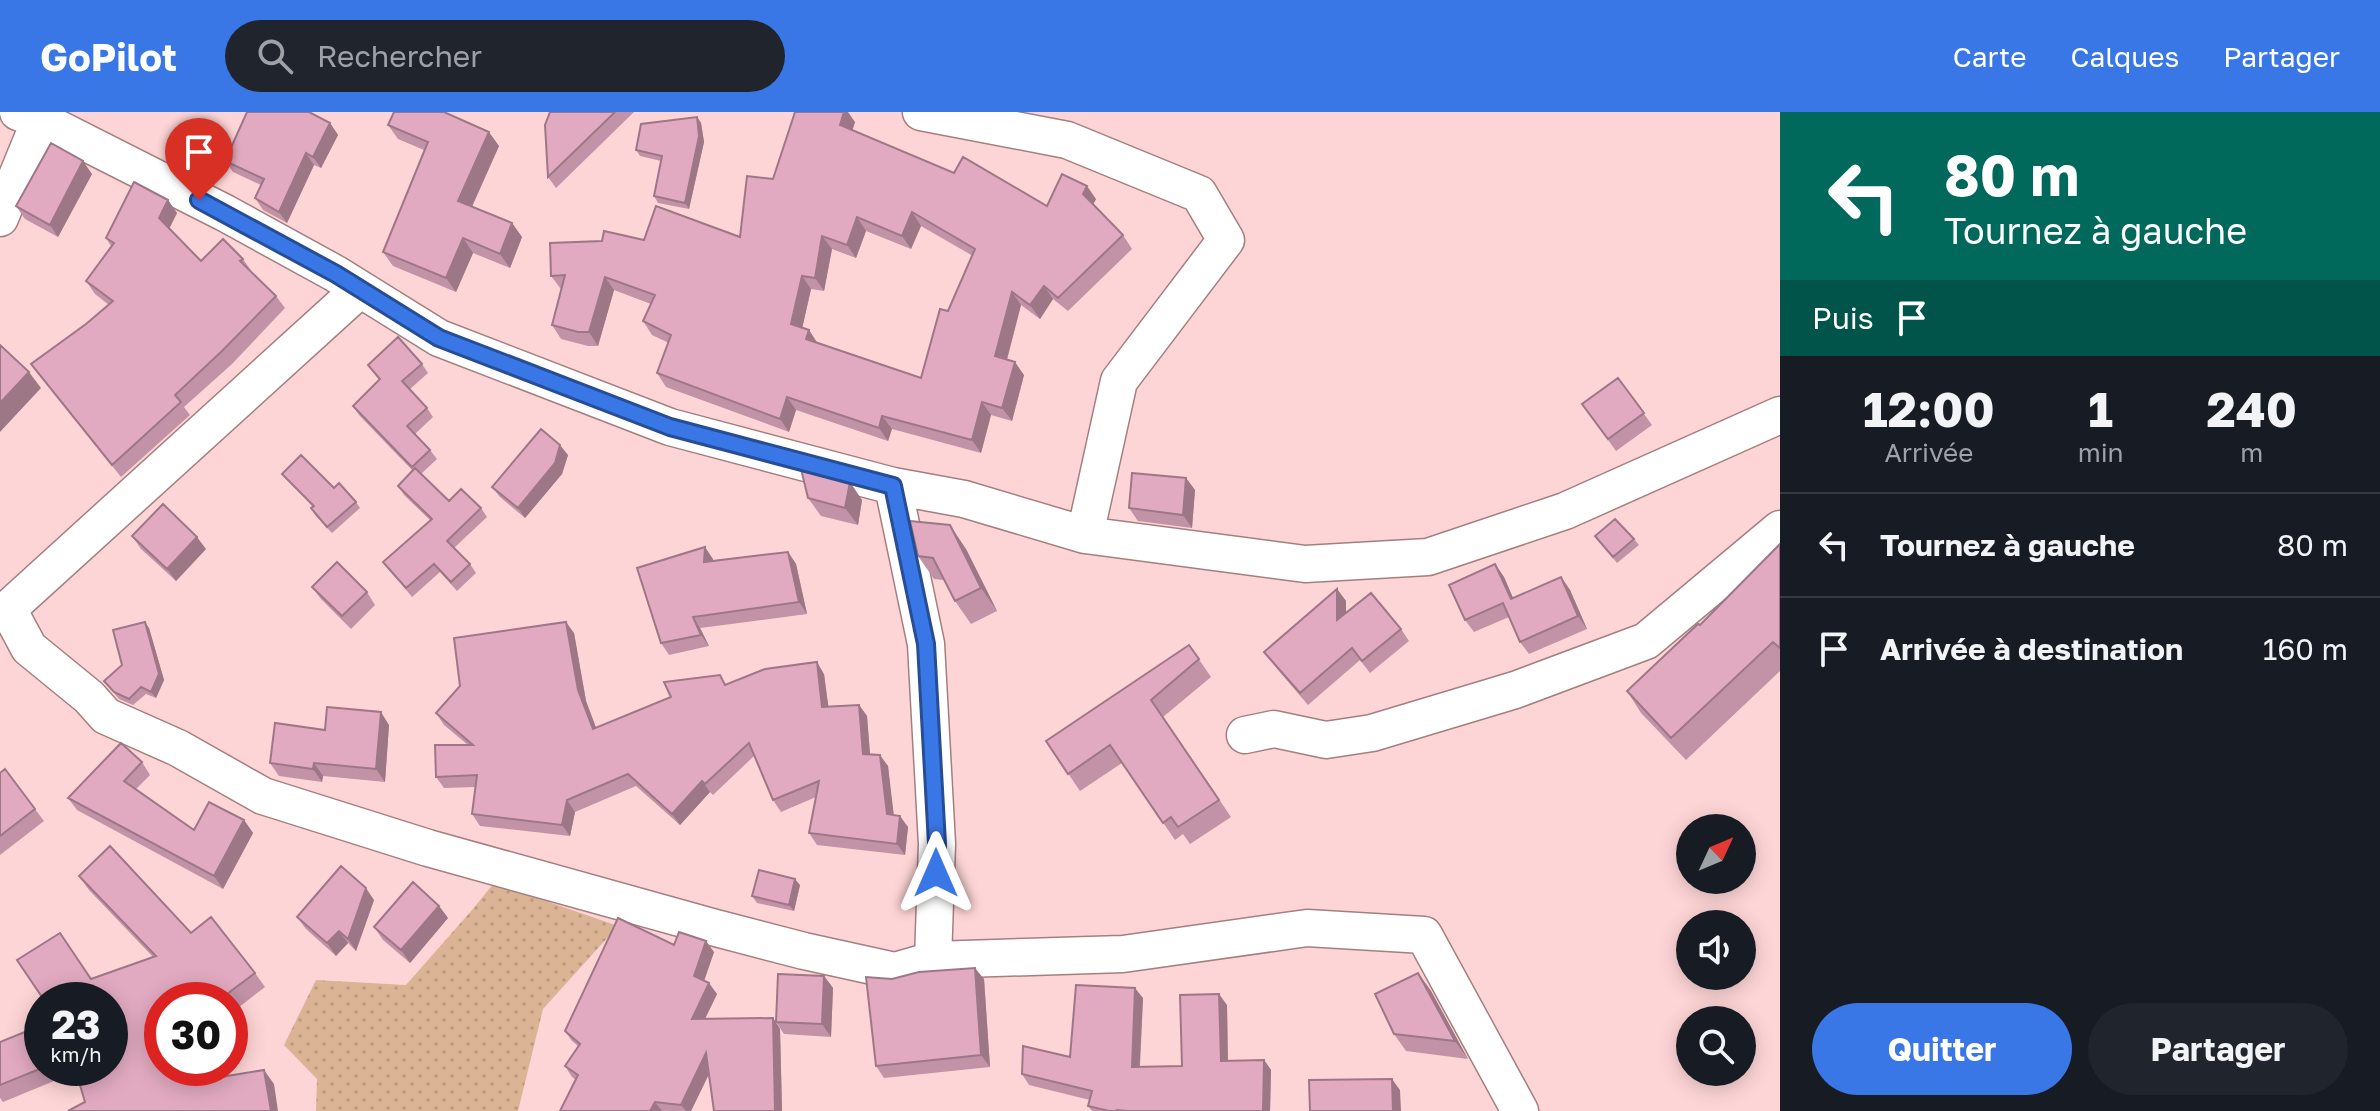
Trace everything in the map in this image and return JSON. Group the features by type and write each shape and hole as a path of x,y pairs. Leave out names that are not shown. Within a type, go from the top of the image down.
{"street":[{"path":"921,112 1067,140 1199,194 1226,240 1119,381 1085,535"},
{"path":"0,218 29,116 225,213 336,274 439,338 670,427 893,486 964,499 1085,535 1305,564 1428,557 1565,511 1780,415"},
{"path":"359,290 8,609 29,648 89,697 106,716 178,748 263,796 428,848 712,927 895,971 933,960 1123,954 1307,928 1424,935 1520,1111"},
{"path":"893,486 926,644 937,844 933,960"},
{"path":"1245,735 1274,729 1326,740 1372,733 1515,690 1646,641 1780,529"}],"shaded area":[{"path":"494,883 618,926 543,1009 518,1111 316,1111 317,1079 284,1045 316,980 406,985"}],"building":[{"path":"247,112 309,112 330,123 313,157 306,153 279,212 255,198 264,179 225,161"},
{"path":"394,112 444,112 489,132 458,201 512,223 500,254 463,238 446,278 383,252 428,142 388,125"},
{"path":"550,112 615,112 548,177 545,125"},
{"path":"795,112 844,112 840,125 954,173 963,157 1047,206 1062,174 1087,186 1083,194 1123,235 1058,298 1044,286 1030,305 1012,292 995,356 1015,362 1002,408 982,402 972,440 882,416 879,428 787,397 780,419 657,373 671,335 643,321 655,295 605,277 589,332 552,325 565,275 551,276 550,243 602,241 604,231 644,240 656,206 740,237 747,176 773,179","holes":["912,212 975,249 948,311 940,309 921,378 806,339 809,330 791,324 802,276 815,278 822,236 847,245 857,217 902,236"]},
{"path":"697,117 699,136 685,203 654,196 662,156 636,150 641,124"},
{"path":"51,143 83,161 50,225 16,206"},
{"path":"134,182 168,200 159,218 201,261 223,239 243,259 240,261 276,296 175,395 181,402 112,465 31,364 113,301 86,281 114,243 106,238"},
{"path":"398,337 422,364 402,381 427,408 407,426 430,450 412,467 353,406 380,379 368,365"},
{"path":"0,345 29,372 0,403"},
{"path":"1618,378 1644,413 1608,439 1582,404"},
{"path":"541,429 560,445 555,463 518,508 492,487"},
{"path":"301,455 334,488 339,483 356,502 327,527 311,508 314,506 282,474"},
{"path":"415,468 449,501 461,489 481,508 447,541 470,564 451,582 434,564 406,588 383,562 432,519 398,486"},
{"path":"801,469 850,482 845,508 808,498"},
{"path":"1132,473 1186,478 1183,515 1129,508"},
{"path":"163,504 197,537 167,569 132,536"},
{"path":"1615,519 1634,539 1613,557 1595,536"},
{"path":"910,521 950,525 981,588 955,601 933,558 918,556"},
{"path":"1780,544 1780,648 1773,642 1671,738 1627,691 1700,625"},
{"path":"705,547 704,562 788,552 799,602 693,617 701,635 661,643 637,568"},
{"path":"337,562 367,592 342,616 312,587"},
{"path":"1495,564 1511,599 1561,577 1578,616 1520,642 1503,603 1465,620 1449,585"},
{"path":"1337,589 1337,620 1371,593 1401,629 1362,661 1352,648 1300,693 1264,652"},
{"path":"145,622 159,674 151,692 141,687 129,699 114,692 104,681 122,665 113,630"},
{"path":"566,622 578,690 593,729 671,697 664,682 720,675 725,685 765,669 817,662 822,707 859,705 863,754 880,755 887,814 900,816 897,844 809,833 819,781 773,800 749,743 705,784 702,781 672,814 628,774 567,800 562,825 472,814 477,775 436,777 435,745 473,745 436,713 460,686 454,638"},
{"path":"1189,645 1199,659 1151,700 1219,800 1178,827 1171,817 1163,823 1110,745 1068,774 1046,741"},
{"path":"327,707 381,712 376,769 314,763 313,769 270,763 275,723 325,730"},
{"path":"121,743 142,762 124,781 194,830 209,802 244,820 214,876 68,798"},
{"path":"5,769 35,809 0,836 0,773"},
{"path":"110,846 191,933 211,917 255,973 243,982 144,982 144,1086 248,1086 248,1073 264,1070 271,1111 68,1111 85,1102 80,1086 128,1086 128,982 32,982 17,960 60,933 91,979 156,956 79,876"},
{"path":"341,866 366,888 348,939 339,931 327,943 297,917"},
{"path":"759,870 795,879 789,905 752,896"},
{"path":"413,882 439,906 401,950 374,927"},
{"path":"618,918 674,945 679,932 706,941 694,976 709,983 692,1019 773,1018 775,1111 714,1111 706,1053 681,1105 655,1102 650,1111 560,1111 578,1075 565,1066 580,1044 565,1031"},
{"path":"975,968 981,1055 876,1066 866,977 892,979 919,972"},
{"path":"1418,973 1455,1041 1394,1034 1375,994"},
{"path":"778,974 824,976 822,1024 776,1022"},
{"path":"1076,985 1135,988 1132,1067 1182,1066 1180,995 1219,994 1221,1061 1264,1060 1263,1111 1109,1111 1088,1106 1092,1091 1022,1074 1023,1046 1070,1057"},
{"path":"24,1032 24,1075 0,1085 0,1042"},
{"path":"1392,1079 1393,1111 1310,1111 1309,1080"}],"route":[{"path":"199,200 336,274 439,338 670,427 893,486 926,644 936,873"}]}
